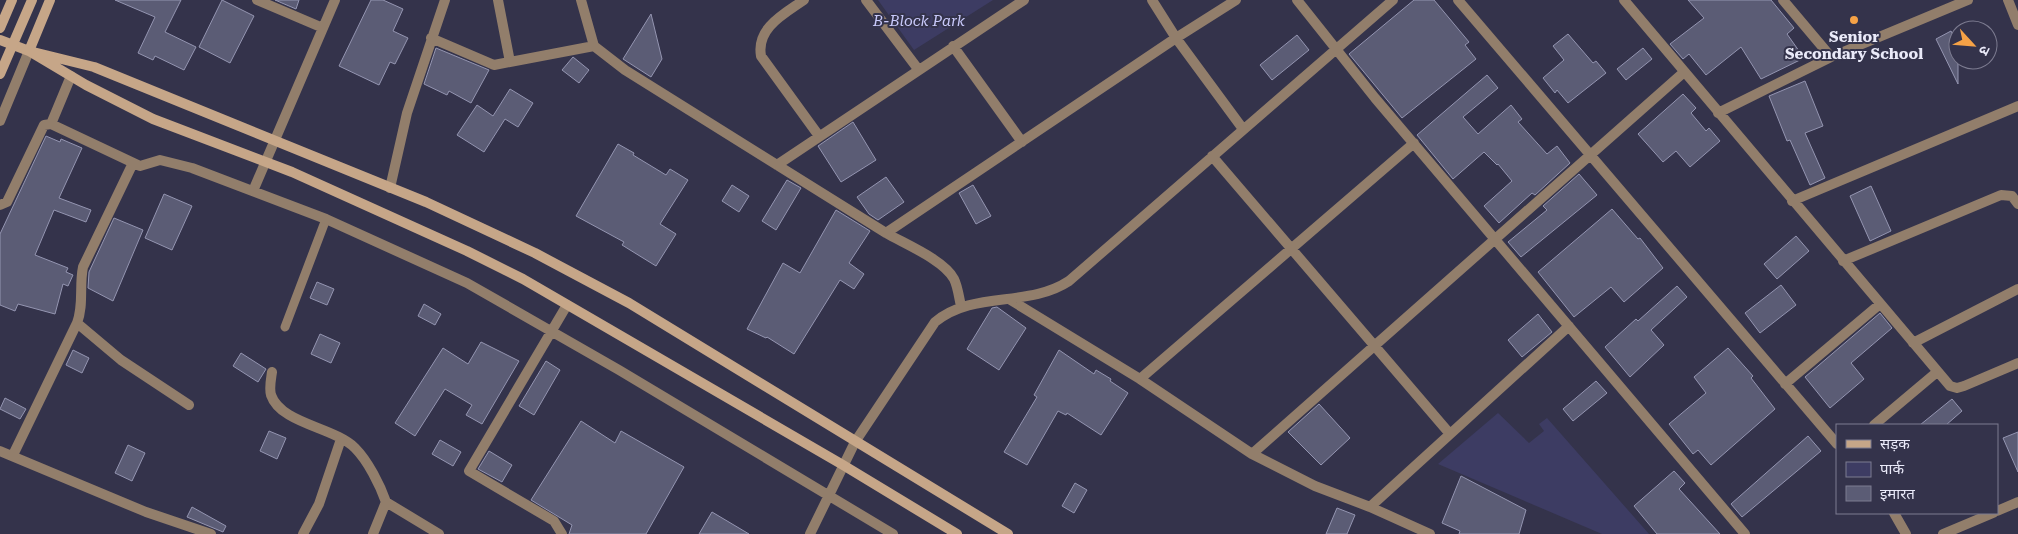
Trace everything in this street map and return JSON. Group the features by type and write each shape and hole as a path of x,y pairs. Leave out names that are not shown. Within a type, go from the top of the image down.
{"street":[{"path":"0,28 12,0"},
{"path":"0,74 32,0"},
{"path":"0,121 50,0"},
{"path":"257,0 323,28"},
{"path":"254,191 335,0"},
{"path":"390,188 407,113 444,0"},
{"path":"498,0 510,62"},
{"path":"581,0 594,46 625,70 886,233 928,256 948,271 955,280 961,306"},
{"path":"804,0 776,20 762,35 759,44 761,56 819,136"},
{"path":"866,0 918,69"},
{"path":"777,165 918,69 1024,0"},
{"path":"1152,0 1176,38 1243,129"},
{"path":"886,233 1176,38 1236,0"},
{"path":"1297,0 1335,50 1745,534"},
{"path":"810,534 855,442 935,322 946,313 961,306 1040,295 1057,289 1069,281 1393,0"},
{"path":"1458,0 1836,443"},
{"path":"1624,0 1683,73 1950,386 1957,388 2018,363"},
{"path":"1783,0 1831,57"},
{"path":"1718,114 1831,57 1968,0"},
{"path":"2008,0 2018,25"},
{"path":"431,38 494,65 594,46"},
{"path":"0,40 29,51 94,67 390,188 534,253 629,303 1008,534"},
{"path":"953,46 1022,142"},
{"path":"29,51 71,76 154,119 266,162 467,251 567,305 843,465 956,534"},
{"path":"1252,454 1683,73"},
{"path":"52,124 71,76"},
{"path":"1792,201 2018,106"},
{"path":"0,205 7,202 44,125 52,124 133,163 146,165 160,160 192,168 326,219 467,283 553,331 893,534"},
{"path":"1140,379 1414,143"},
{"path":"1212,156 1450,434"},
{"path":"13,455 82,311 81,278 83,267 133,163"},
{"path":"1843,261 2001,195 2012,196 2018,204"},
{"path":"1913,343 2018,289"},
{"path":"1009,299 1140,379 1252,454 1315,486 1370,507 1430,534"},
{"path":"1785,384 1880,304"},
{"path":"562,534 554,521 469,471 567,305"},
{"path":"77,323 121,360 189,405"},
{"path":"1370,507 1569,326"},
{"path":"272,372 271,394 277,405 287,413 341,438 355,448 365,462 386,502 439,534"},
{"path":"1875,424 1937,372"},
{"path":"303,534 319,504 341,438"},
{"path":"0,451 146,512 211,534"},
{"path":"373,534 386,502"},
{"path":"1998,511 2018,502"},
{"path":"1895,514 1906,534"},
{"path":"1943,534 1991,514"}],"lane":[{"path":"285,327 326,219"}],"green space":[{"name":"B-Block Park","path":"878,0 993,0 914,50"},
{"path":"1498,413 1529,443 1544,431 1539,424 1547,418 1649,534 1602,534 1438,464"}],"building":[{"path":"115,0 181,0 165,32 196,47 184,70 155,56 153,60 138,53 155,17"},
{"path":"222,0 254,16 230,63 199,47"},
{"path":"275,0 299,0 296,9"},
{"path":"371,0 383,0 403,9 393,31 408,38 395,64 390,62 379,85 339,66"},
{"path":"1414,0 1434,0 1469,42 1465,45 1476,59 1402,118 1349,54"},
{"path":"1688,0 1771,0 1794,28 1787,34 1804,58 1761,79 1741,47 1706,75 1689,54 1683,59 1670,44 1704,18"},
{"path":"651,14 662,59 651,77 623,59"},
{"path":"1948,33 1948,64 1936,39"},
{"path":"1568,34 1593,63 1596,61 1606,73 1568,103 1557,90 1555,93 1543,78 1564,60 1553,46"},
{"path":"1297,35 1309,50 1272,80 1260,65"},
{"path":"436,48 489,70 471,103 449,91 447,95 424,84"},
{"path":"1643,48 1652,59 1626,80 1617,69"},
{"path":"573,57 589,70 579,83 562,70"},
{"path":"1951,70 1958,70 1958,84"},
{"path":"1487,75 1498,88 1463,117 1478,134 1511,105 1522,119 1518,122 1547,154 1557,146 1570,163 1535,195 1532,193 1499,223 1484,206 1512,181 1498,164 1484,152 1453,179 1417,135"},
{"path":"1805,81 1823,126 1805,133 1825,178 1810,185 1790,140 1787,141 1769,96"},
{"path":"510,89 533,103 518,127 505,119 484,152 457,135 477,105 493,116"},
{"path":"1683,94 1696,108 1691,113 1706,131 1709,128 1720,141 1690,167 1676,151 1663,162 1638,134"},
{"path":"853,122 876,160 841,182 818,146"},
{"path":"46,136 60,142 61,139 82,148 59,198 91,210 86,222 54,210 35,255 68,268 66,272 73,275 68,286 63,284 55,314 18,304 15,311 0,305 0,234"},
{"path":"618,144 666,175 670,169 688,180 660,224 676,234 656,266 622,245 624,242 576,216"},
{"path":"1579,174 1597,195 1521,257 1508,242 1547,210 1543,206"},
{"path":"886,177 904,202 878,220 869,214 857,197"},
{"path":"787,180 801,188 776,230 762,221"},
{"path":"732,185 749,196 739,212 722,201"},
{"path":"973,185 991,216 976,224 959,193"},
{"path":"1871,186 1891,231 1870,241 1850,196"},
{"path":"164,194 192,206 172,250 145,238"},
{"path":"1612,209 1638,239 1640,238 1663,268 1624,302 1611,287 1574,317 1538,272"},
{"path":"836,210 870,231 849,263 864,274 854,289 840,280 794,354 767,337 747,329 783,263 800,273"},
{"path":"114,218 143,230 113,301 88,288 89,272"},
{"path":"1796,236 1809,251 1777,279 1764,264"},
{"path":"317,282 334,289 327,305 310,298"},
{"path":"1781,285 1796,305 1760,333 1745,313"},
{"path":"1677,286 1687,297 1651,330 1664,345 1630,377 1605,347"},
{"path":"424,304 441,314 435,325 418,316"},
{"path":"997,307 1026,328 999,370 967,349 992,308"},
{"path":"1880,313 1892,328 1851,363 1864,379 1830,408 1805,377"},
{"path":"1538,314 1552,332 1522,357 1508,340"},
{"path":"320,334 340,343 331,363 311,354"},
{"path":"481,342 519,361 482,424 466,415 472,405 445,389 415,436 395,423 443,348 468,364"},
{"path":"1728,348 1753,376 1751,378 1775,409 1711,465 1698,450 1693,454 1669,424 1706,393 1694,377"},
{"path":"73,350 89,358 82,373 66,365"},
{"path":"1059,350 1094,374 1096,370 1111,379 1110,381 1128,393 1101,435 1067,413 1066,415 1058,411 1027,465 1004,452 1037,397 1034,395"},
{"path":"241,353 266,369 258,382 233,366"},
{"path":"546,361 560,370 534,415 519,406"},
{"path":"1596,381 1607,393 1573,421 1563,409"},
{"path":"5,398 26,409 20,419 0,409"},
{"path":"1952,399 1962,411 1947,424 1921,424"},
{"path":"1319,404 1350,438 1321,465 1288,432"},
{"path":"581,421 615,443 621,431 684,467 646,534 569,534 572,525 531,500"},
{"path":"269,431 286,438 277,459 260,451"},
{"path":"2018,432 2018,472 2003,438"},
{"path":"1808,436 1821,451 1742,517 1731,504"},
{"path":"440,440 461,452 453,466 432,454"},
{"path":"128,445 145,453 132,481 115,473"},
{"path":"489,451 512,465 502,482 478,469"},
{"path":"1674,471 1685,483 1679,489 1720,534 1657,534 1634,506"},
{"path":"1461,476 1526,510 1519,534 1459,534 1460,531 1442,523"},
{"path":"1075,483 1087,490 1074,513 1062,506"},
{"path":"192,507 226,526 223,532 187,517"},
{"path":"1337,508 1355,515 1347,534 1326,534"},
{"path":"712,512 749,534 699,534"}],"place":[{"name":"Senior Secondary School","path":"1854,20"}]}
